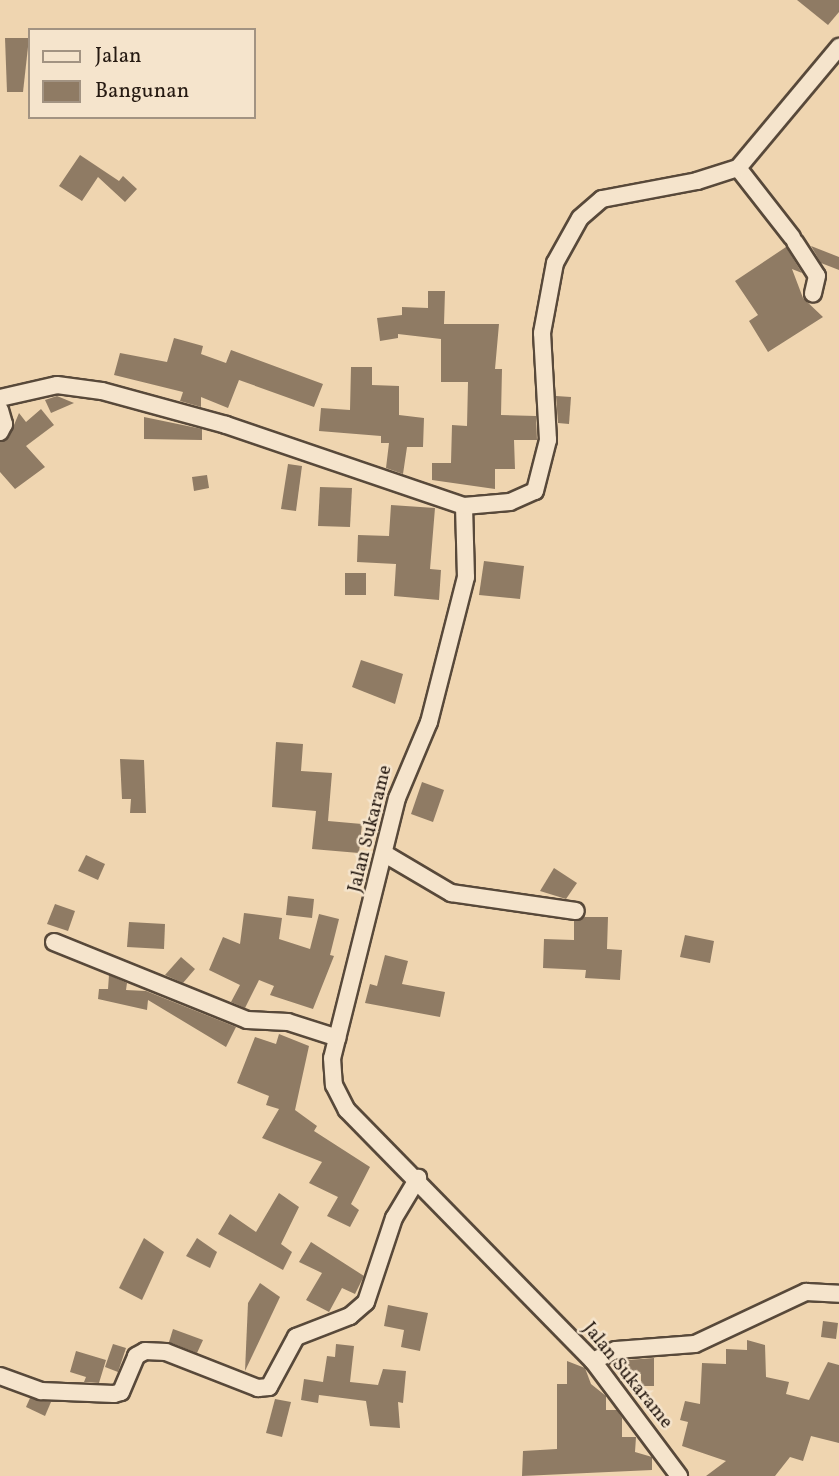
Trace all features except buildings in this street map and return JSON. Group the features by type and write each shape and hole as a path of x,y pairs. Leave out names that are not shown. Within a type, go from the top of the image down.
{"street":[{"path":"0,398 57,385 102,391 226,425 464,506 525,498 535,491 548,440 542,333 555,263 574,226 602,199 697,181 738,167 839,47"},
{"path":"738,167 794,240 817,276 813,295"},
{"path":"0,410 0,432"},
{"name":"Jalan Sukarame","path":"464,506 469,527 466,577 429,722 397,797 338,1038 332,1073 342,1103 418,1178 593,1361 669,1472"},
{"path":"385,854 451,893 576,911"},
{"path":"54,942 247,1020 288,1022 338,1038"},
{"path":"0,1376 41,1391 114,1394 121,1392 136,1356 145,1351 166,1352 258,1388 269,1387 296,1337 350,1316 366,1302 394,1218 418,1178"},
{"path":"593,1361 616,1350 695,1343 806,1292 839,1294"}]}
